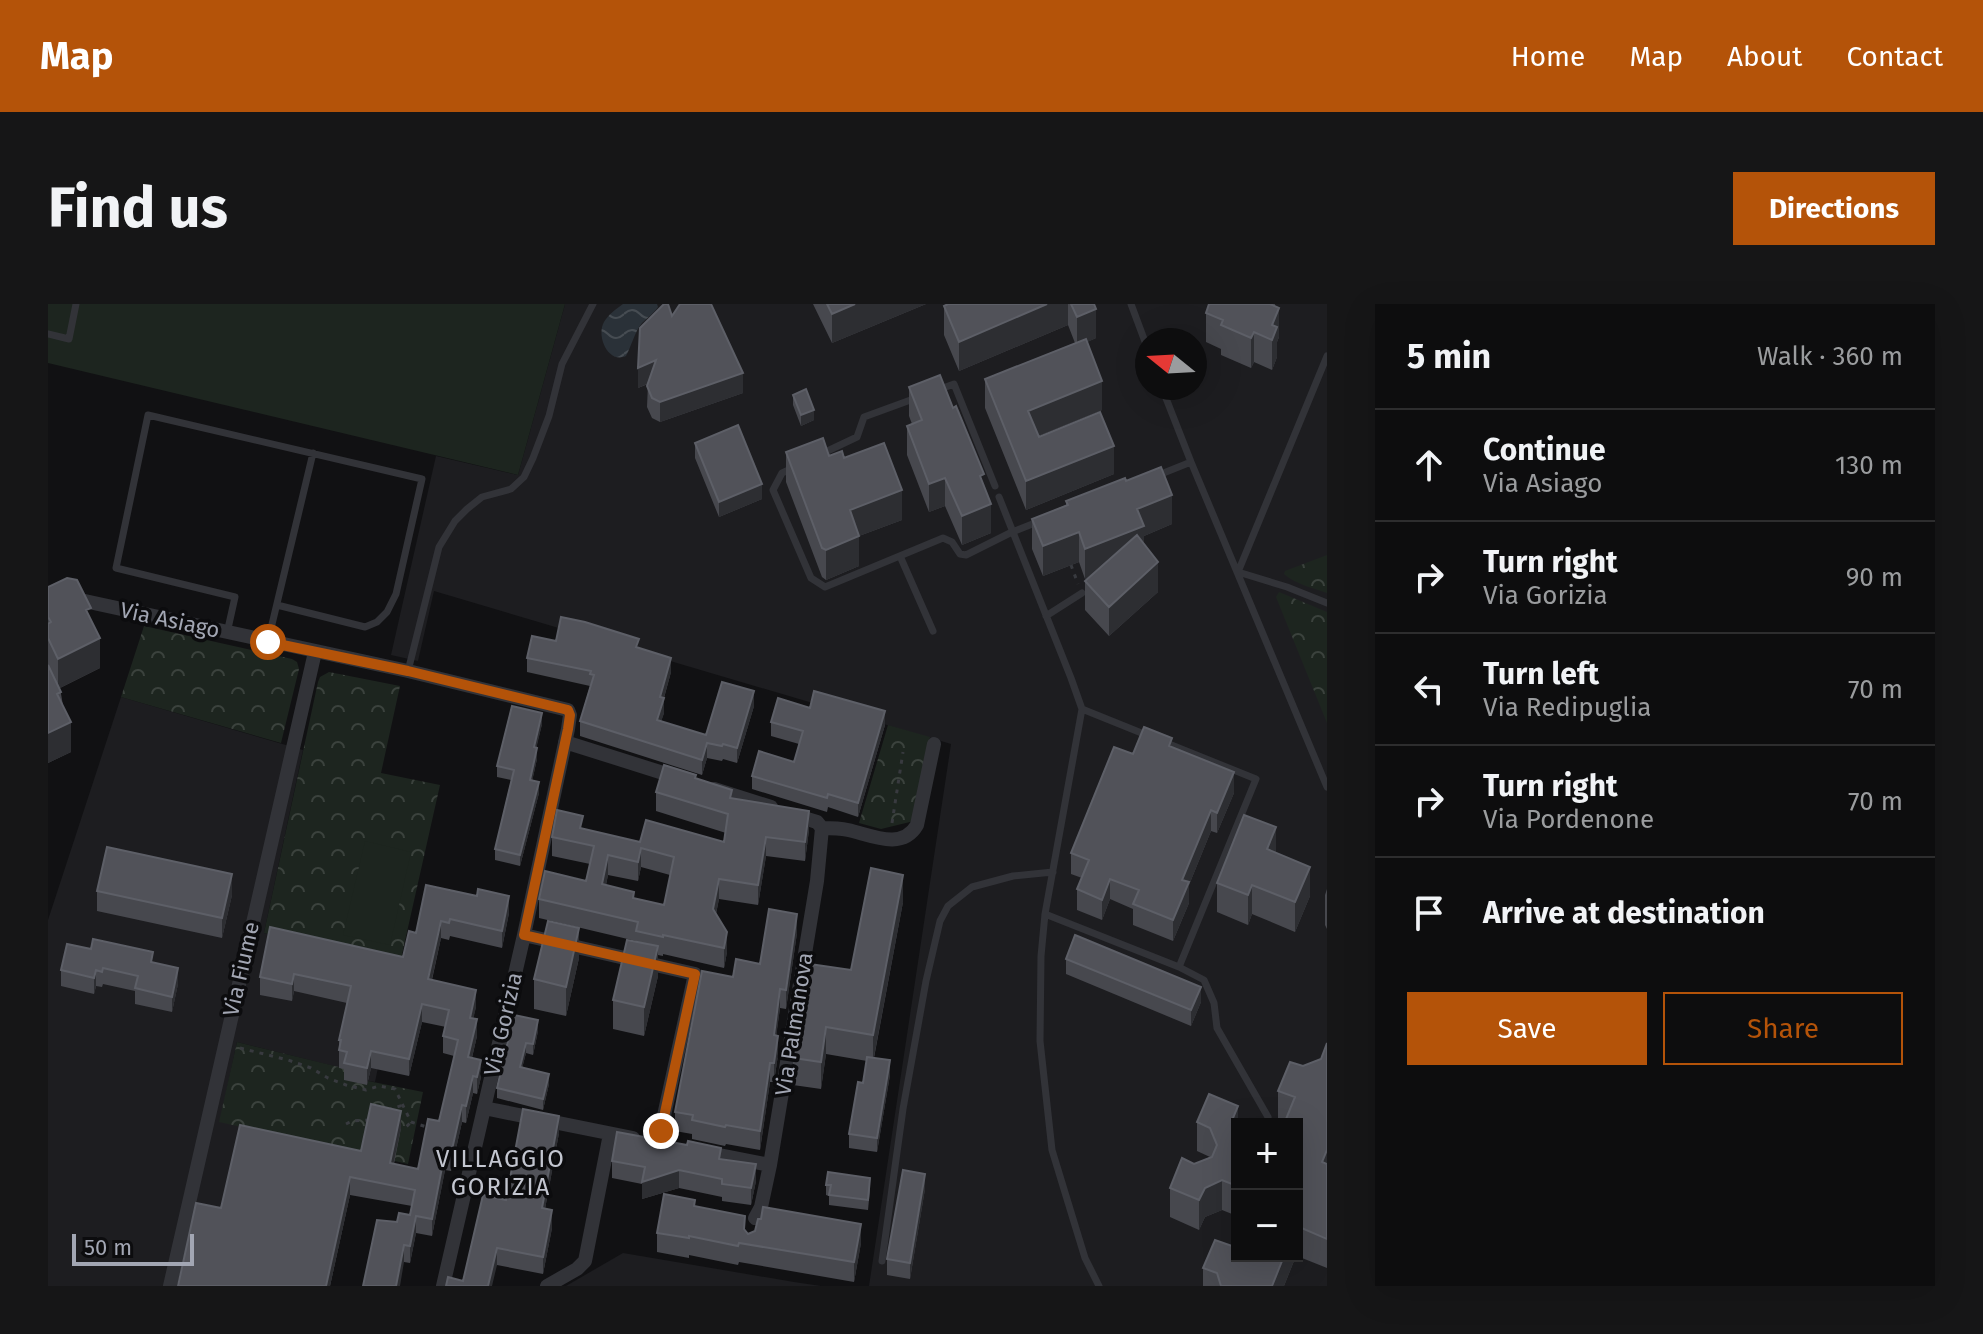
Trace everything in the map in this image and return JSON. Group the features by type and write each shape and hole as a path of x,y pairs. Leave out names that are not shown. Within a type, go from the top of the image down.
{"street":[{"name":"Via Asiago","path":"48,593 563,707 570,715"},
{"name":"Via Fiume","path":"170,1286 315,652"},
{"name":"Via Gorizia","path":"443,1286 524,935 570,715"},
{"path":"565,742 817,822 822,828 845,829 891,840 907,837 917,825 934,744"},
{"name":"Via Palmanova","path":"754,1225 770,1165 817,881 822,828"},
{"path":"524,935 695,974 672,1145"},
{"path":"484,1108 770,1165"},
{"path":"547,1286 585,1261 610,1134"}],"lane":[{"path":"48,334 69,339 76,304"},
{"path":"408,671 439,547 455,521 467,509 482,497 511,489 524,477 549,416 562,364 593,304"},
{"path":"1131,304 1140,328"},
{"path":"1238,572 1327,356"},
{"path":"995,486 954,384 864,417 857,437 782,473 773,490 811,578 825,587 943,538 952,542 960,554 966,555 1042,521"},
{"path":"1167,400 1327,787"},
{"path":"227,633 235,597 116,568 148,415 422,479 396,594 387,612 377,622 365,627 277,605"},
{"path":"268,642 313,453"},
{"path":"1146,480 1191,462"},
{"path":"999,497 1082,709 1045,914 1040,1041 1052,1150 1085,1258 1099,1286"},
{"path":"900,556 933,631"},
{"path":"1238,572 1327,603"},
{"path":"1046,616 1082,593"},
{"path":"1082,709 1256,779 1179,967"},
{"path":"882,1261 903,1109 940,921 948,906 972,887 1013,876 1053,872"},
{"path":"1045,914 1179,967 1204,980 1214,1003 1217,1028 1268,1117"}],"path":[{"path":"1071,565 1074,572"},
{"path":"891,840 903,752"},
{"path":"224,1045 288,1060 346,1085 366,1090 379,1086 395,1089 411,1122 431,1128"},
{"path":"385,1112 403,1105"},
{"path":"402,1116 408,1116"},
{"path":"346,1124 373,1120"},
{"path":"391,1126 394,1120"},
{"path":"397,1126 406,1127 411,1122"}],"shaded area":[{"path":"565,304 1327,304 1327,1286 869,1286 951,744 434,591 418,661 391,655 436,456 518,475"},
{"path":"121,697 303,750 264,933 400,963 375,1082 368,1081 367,1085 344,1080 346,1069 237,1042 220,1121 359,1154 330,1286 48,1286 48,920"},
{"path":"623,1253 794,1282 821,1286 566,1286"}],"green space":[{"path":"48,304 565,304 518,475 48,363"},
{"path":"1327,555 1327,593 1284,574 1285,571"},
{"path":"1279,592 1327,612 1327,723 1276,597"},
{"path":"144,626 297,662 299,669 281,743 121,697"},
{"path":"329,672 400,686 381,773 440,785 400,963 264,933 318,682"},
{"path":"888,725 930,737 914,821 881,829 859,823"},
{"path":"365,841 411,852 390,945 343,935"},
{"path":"237,1042 347,1069 367,1085 368,1081 423,1092 408,1164 219,1122"}],"water":[{"path":"623,304 657,304 658,307 639,327 626,356 620,357 614,356 605,347 602,328 608,317"}],"building":[{"path":"664,304 668,304 672,316 680,304 711,304 743,373 660,402 652,398 647,386 656,360 638,368 640,328"},
{"path":"827,304 855,304 832,314"},
{"path":"1047,304 959,342 944,306"},
{"path":"1071,304 1094,304 1096,309 1077,317"},
{"path":"1209,304 1270,304 1279,308 1272,325 1277,327 1272,340 1254,332 1251,338 1221,325 1223,320 1206,313"},
{"path":"1086,339 1102,381 1028,411 1039,437 1100,412 1114,446 1026,481 985,379"},
{"path":"940,375 984,474 980,476 991,504 962,516 945,478 929,484 907,426 922,420 909,387"},
{"path":"806,389 814,410 801,415 793,395"},
{"path":"738,425 762,484 719,502 695,443"},
{"path":"823,438 829,456 842,451 844,458 884,443 902,490 850,510 859,536 826,550 822,548 786,452"},
{"path":"1161,467 1172,495 1137,509 1144,526 1085,549 1079,532 1043,546 1032,519 1068,505 1066,501"},
{"path":"1137,535 1158,562 1109,607 1085,581"},
{"path":"67,578 77,580 91,608 86,610 100,638 58,659 48,638 48,624 51,622 48,617 48,587"},
{"path":"561,617 639,639 636,647 671,658 657,720 706,735 722,682 754,691 737,748 707,743 702,760 580,721 594,675 590,674 591,671 527,658 532,636 556,641"},
{"path":"48,665 61,692 57,694 71,722 48,733"},
{"path":"814,691 885,711 858,803 828,794 827,798 752,776 759,751 794,762 803,731 771,722 778,698 810,708"},
{"path":"512,706 542,713 530,780 539,782 520,855 495,849 514,770 497,766"},
{"path":"1144,727 1172,738 1169,746 1234,772 1217,813 1211,810 1182,880 1189,882 1173,920 1133,904 1139,890 1110,879 1102,900 1077,889 1089,860 1071,853 1114,747 1133,754"},
{"path":"664,765 732,790 730,798 809,811 805,842 766,837 758,885 719,879 713,909 727,932 724,948 636,931 638,922 539,899 545,871 586,881 594,846 552,837 557,810 583,816 580,828 640,842 646,820 724,842 728,814 656,792","holes":["641,848 674,857 664,905 633,898 634,892 602,884 608,855 638,862"]},
{"path":"1244,815 1276,827 1267,849 1310,867 1295,902 1252,885 1248,895 1217,883"},
{"path":"107,847 232,874 222,918 97,891"},
{"path":"871,868 903,875 873,1035 826,1027 821,1062 793,1058 809,964 851,970"},
{"path":"426,885 477,896 478,889 509,896 502,931 450,919 449,923 441,921 428,979 476,990 470,1018 477,1019 468,1057 481,1060 477,1077 473,1076 466,1106 462,1105 451,1154 445,1152 432,1219 416,1216 410,1246 404,1245 396,1286 363,1286 377,1220 397,1222 399,1213 410,1215 415,1190 350,1177 326,1286 178,1286 196,1203 221,1208 240,1125 361,1151 371,1104 401,1111 390,1163 418,1169 428,1119 439,1121 458,1040 443,1036 449,1010 422,1004 409,1059 371,1051 367,1068 344,1063 347,1052 339,1050 351,986 294,974 292,984 260,977 270,927 403,957 409,931 416,933"},
{"path":"769,909 797,914 786,990 780,989 774,1035 778,1036 774,1063 770,1063 760,1131 692,1120 693,1115 675,1112 702,971 733,977 736,959 760,964"},
{"path":"548,921 579,928 566,987 534,979"},
{"path":"1075,935 1201,987 1191,1010 1066,959"},
{"path":"93,939 153,952 151,962 178,968 172,997 135,988 138,976 103,968 102,972 96,970 94,978 61,970 67,944 91,949"},
{"path":"627,940 658,946 644,1007 613,1000"},
{"path":"514,1015 538,1020 533,1044 526,1043 520,1067 549,1074 543,1099 497,1088"},
{"path":"1327,1043 1327,1150 1322,1162 1327,1164 1327,1239 1303,1229 1303,1118 1286,1118 1295,1097 1278,1091 1290,1062 1303,1066 1321,1059"},
{"path":"867,1057 890,1060 877,1138 849,1134 858,1082 863,1083"},
{"path":"1209,1094 1238,1106 1231,1118 1231,1184 1222,1180 1205,1188 1199,1200 1170,1188 1182,1158 1194,1164 1212,1157 1217,1145 1210,1128 1197,1122"},
{"path":"523,1109 559,1116 542,1208 552,1210 543,1257 497,1248 488,1286 446,1286 448,1277 463,1281 483,1195 506,1200"},
{"path":"617,1132 721,1148 719,1159 756,1164 751,1188 722,1184 722,1179 679,1170 642,1182 645,1167 612,1161"},
{"path":"903,1170 925,1174 910,1263 887,1259"},
{"path":"828,1172 870,1178 868,1200 829,1195 831,1185 826,1185"},
{"path":"664,1194 695,1200 694,1206 745,1216 744,1229 748,1234 755,1231 763,1207 861,1224 854,1262 657,1233"},
{"path":"1215,1240 1231,1246 1231,1262 1282,1262 1272,1286 1221,1286 1217,1273 1203,1268"}],"district":[{"name":"VILLAGGIO GORIZIA","path":"501,1173"}],"route":[{"path":"268,642 408,671 568,710 568,729 524,935 695,974 661,1131"}]}
